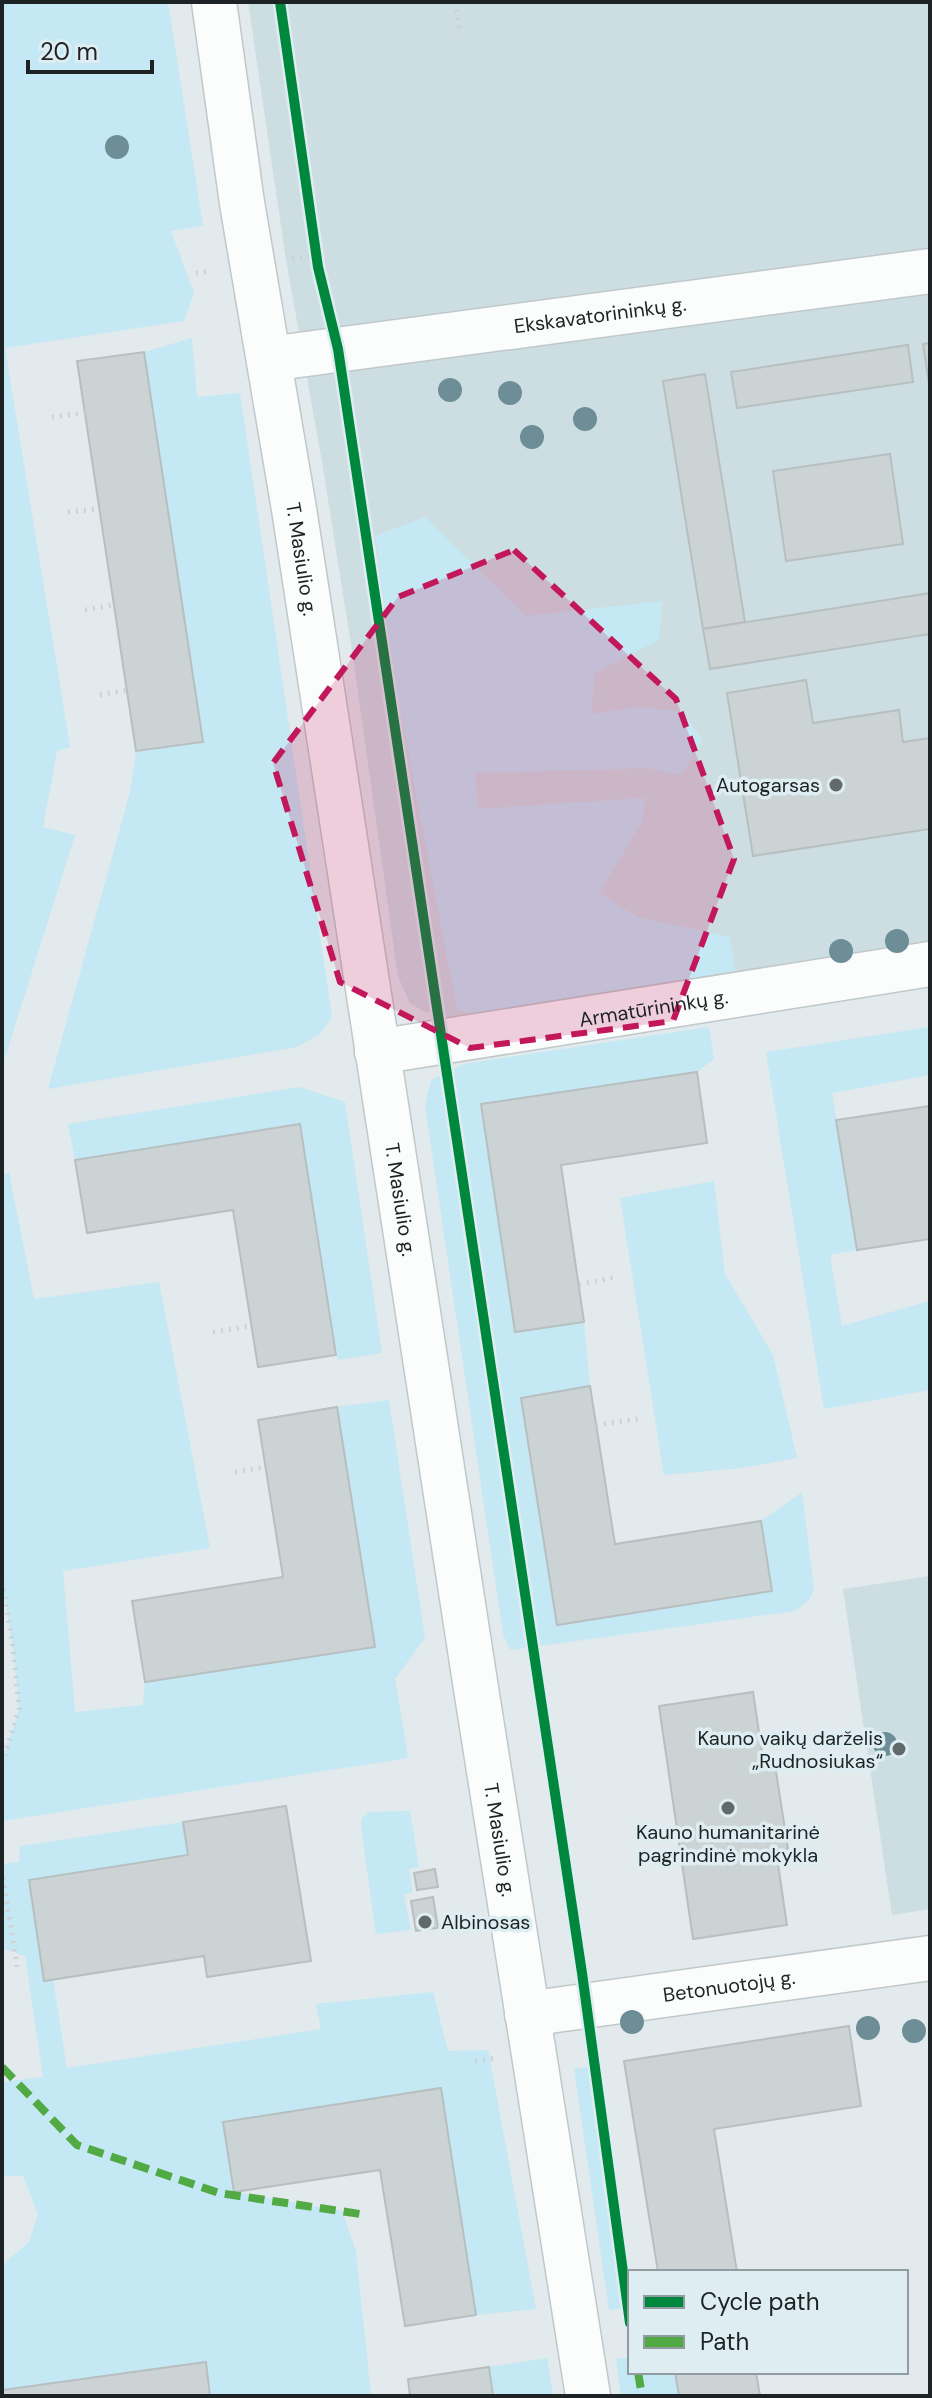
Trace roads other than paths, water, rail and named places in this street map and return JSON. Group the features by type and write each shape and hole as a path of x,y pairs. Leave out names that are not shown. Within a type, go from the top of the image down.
{"main road":[{"name":"T. Masiulio g.","path":"214,2 242,203 294,509 588,2396"},
{"name":"Ekskavatorininkų g.","path":"269,359 930,271"},
{"name":"Armatūrininkų g.","path":"377,1052 930,964"},
{"name":"Betonuotojų g.","path":"527,2014 930,1958"}],"place":[{"name":"Autogarsas","path":"836,785"},
{"name":"Kauno vaikų darželis „Rudnosiukas“","path":"899,1749"},
{"name":"Kauno humanitarinė pagrindinė mokykla","path":"728,1808"},
{"name":"Albinosas","path":"425,1922"}]}
